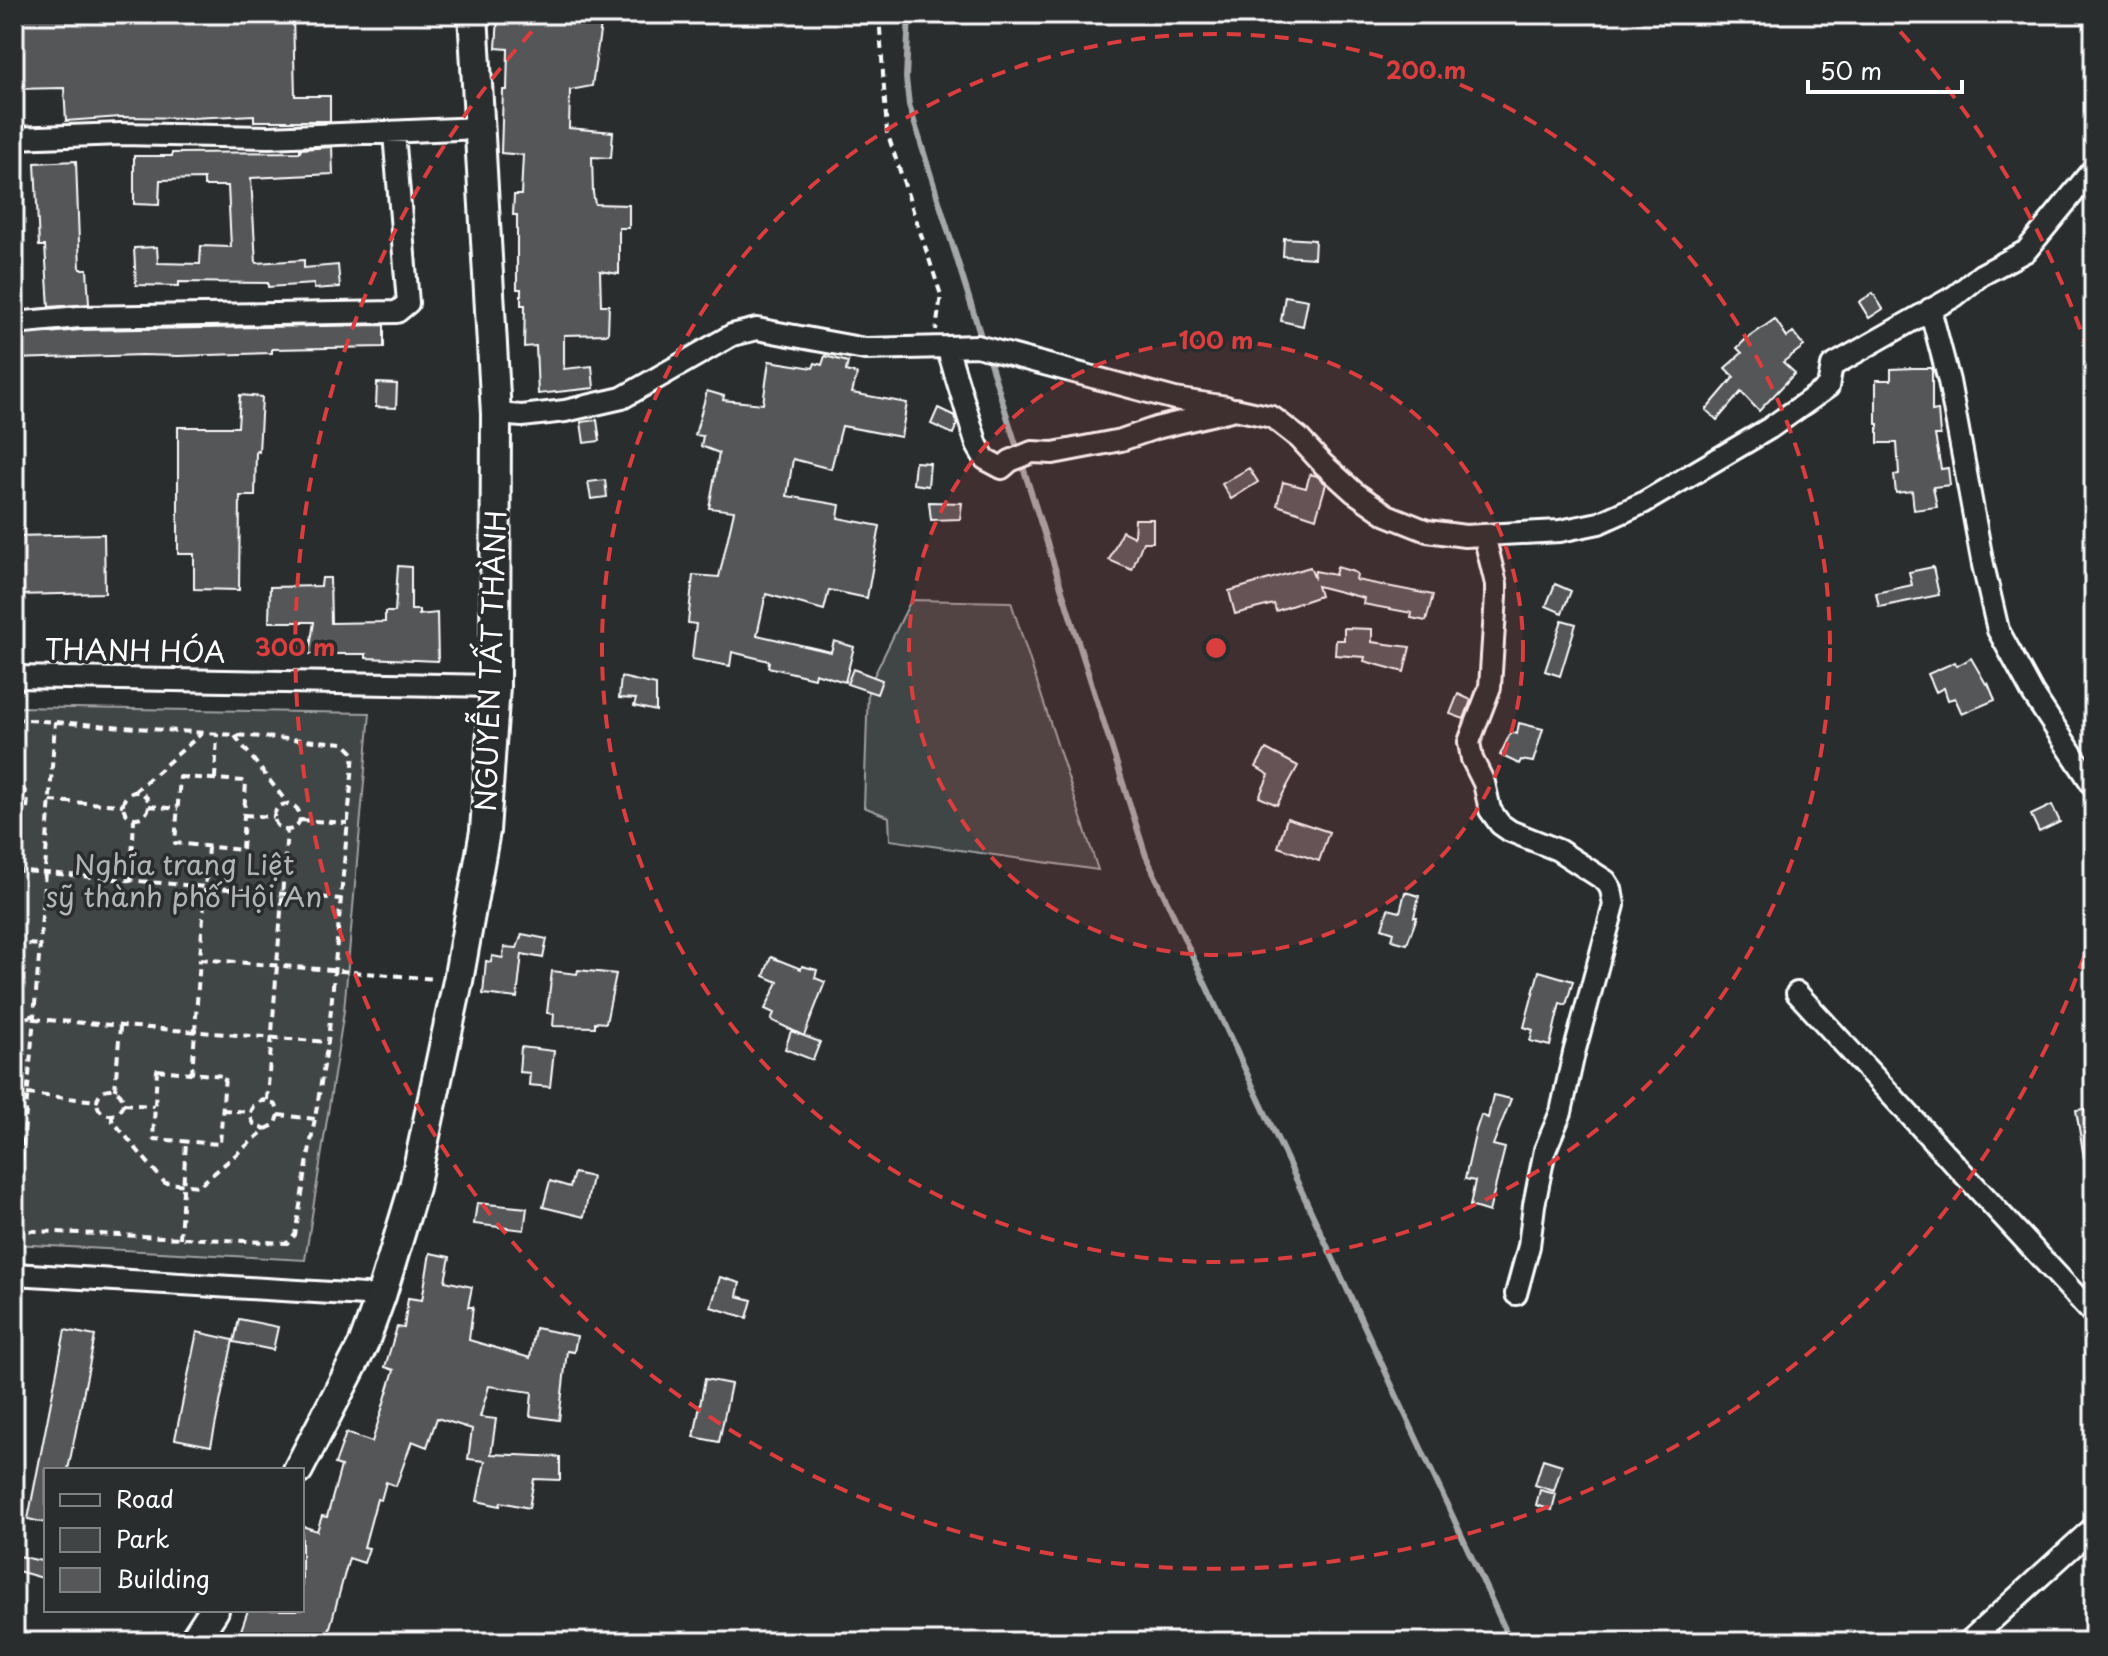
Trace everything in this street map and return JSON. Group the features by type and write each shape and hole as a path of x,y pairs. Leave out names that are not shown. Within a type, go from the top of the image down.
{"main road":[{"name":"NGUYỄN TẤT THÀNH","path":"299,1468 363,1345 414,1187 458,981 485,831 495,686 496,414 473,14"},
{"path":"193,1642 213,1612"}],"street":[{"path":"14,138 121,134 269,137 480,128"},
{"path":"14,323 79,317 397,312 408,303 394,133"},
{"path":"496,414 537,415 622,398 732,335 757,329 865,349 940,346 985,349 1175,399 1272,417 1299,438 1354,492 1387,515 1427,531 1484,535 1560,531 1599,523 1643,503 1770,428 1828,387 1832,366 1955,296 1981,275 2026,251 2094,168"},
{"path":"1930,309 1949,381 1980,552 1998,630 2033,694 2094,787"},
{"path":"940,346 977,445 985,459 1002,468 1010,461 1032,452 1053,453 1121,440 1235,409"},
{"path":"1484,535 1496,584 1490,687 1471,734 1469,751 1484,783 1490,810 1500,824 1558,850 1606,881 1614,897 1606,942 1574,1053 1561,1112 1543,1159 1527,1257 1516,1294"},
{"name":"THANH HÓA","path":"14,677 495,686"},
{"path":"1797,993 2094,1315"},
{"path":"14,1274 381,1296"},
{"path":"1968,1642 2094,1527"}],"path":[{"path":"879,14 887,132 941,295 940,346"},
{"path":"14,719 344,743 354,753 328,1042 295,1235 287,1243 15,1230 40,945 55,722"},
{"path":"149,806 142,817 134,818 125,813 123,805 125,798 202,733"},
{"path":"215,779 217,734"},
{"path":"235,736 288,804 298,809 300,820 294,828 287,830 279,827 274,817 277,808 288,804"},
{"path":"14,776 14,784"},
{"path":"14,776 26,789 28,809 14,823"},
{"path":"180,777 246,781 242,850 175,843 178,809 180,777"},
{"path":"134,792 145,796 149,806"},
{"path":"50,801 123,805"},
{"path":"149,806 178,809"},
{"path":"244,815 274,817"},
{"path":"131,880 134,818"},
{"path":"300,820 347,823"},
{"path":"267,1100 287,830"},
{"path":"192,1074 208,847"},
{"path":"14,870 341,899"},
{"path":"14,943 40,945"},
{"path":"200,959 458,981"},
{"path":"14,1024 34,1017 120,1027 328,1042"},
{"path":"115,1090 103,1091 98,1101 103,1113 119,1111 123,1104 123,1098 115,1090 120,1027"},
{"path":"157,1070 192,1074 225,1076 220,1144 153,1139 157,1070"},
{"path":"27,1094 98,1101"},
{"path":"112,1114 112,1120 165,1183 199,1186 276,1124 279,1115 276,1105 267,1100 256,1103 250,1112"},
{"path":"123,1104 154,1106"},
{"path":"222,1110 250,1112"},
{"path":"250,1112 255,1126 266,1129"},
{"path":"279,1115 315,1119"},
{"path":"180,1238 186,1142"}],"green space":[{"path":"911,600 1011,602 1098,870 890,840 889,817 864,807 868,688"},
{"name":"Nghĩa trang Liệt sỹ thành phố Hội An","path":"14,707 370,713 344,1011 305,1260 14,1244"}],"building":[{"path":"14,14 293,14 295,96 330,96 330,121 254,121 254,115 66,121 64,88 14,89"},
{"path":"528,14 572,19 581,16 602,18 592,86 570,90 569,128 613,132 611,158 592,157 595,204 629,205 629,228 619,228 619,274 600,271 601,305 609,305 608,334 564,335 564,369 592,366 594,388 538,394 536,346 524,347 525,305 521,305 521,289 517,289 517,215 513,215 514,195 521,195 523,155 501,153 508,49 496,48 498,17 528,20"},
{"path":"332,147 333,174 251,178 256,263 304,260 304,268 338,265 340,287 314,289 314,284 268,287 268,283 179,282 179,286 136,285 134,248 157,247 158,263 200,264 201,246 231,247 228,186 204,186 204,179 160,180 159,205 134,204 134,156 300,152 300,149"},
{"path":"76,161 80,269 87,269 89,304 49,307 45,246 39,246 35,163"},
{"path":"1284,238 1315,240 1314,258 1283,256"},
{"path":"1873,293 1883,309 1869,318 1859,302"},
{"path":"1285,296 1308,300 1303,326 1281,321"},
{"path":"1775,319 1787,337 1793,332 1804,346 1783,362 1795,373 1759,411 1741,392 1717,420 1706,410 1734,377 1725,368 1742,353 1737,348 1745,340"},
{"path":"384,325 384,347 14,359 14,336 80,330"},
{"path":"825,356 848,362 846,371 857,374 852,393 907,403 901,437 842,426 831,469 793,459 787,496 840,505 838,518 880,526 867,598 829,590 824,610 766,594 757,635 831,652 834,641 854,647 845,682 815,673 814,678 768,667 769,661 732,652 730,666 692,659 696,624 688,623 693,575 719,577 734,511 709,508 719,453 701,446 703,436 695,435 707,391 724,396 723,400 763,404 769,361 813,368 815,363 822,365"},
{"path":"1932,368 1932,411 1938,410 1940,435 1935,435 1941,469 1948,468 1950,485 1933,487 1937,507 1914,510 1912,491 1896,493 1894,475 1899,474 1897,443 1878,443 1876,380 1891,380 1891,369"},
{"path":"377,383 397,384 396,408 376,407"},
{"path":"240,395 262,397 255,496 240,496 239,590 194,589 194,554 178,554 178,427 238,427"},
{"path":"938,408 955,416 957,424 953,434 931,424"},
{"path":"597,420 600,441 584,443 581,422"},
{"path":"915,462 930,463 928,486 913,484"},
{"path":"1249,468 1258,482 1231,499 1222,484"},
{"path":"1310,474 1326,484 1316,518 1277,505 1283,482 1306,488"},
{"path":"605,480 607,497 591,499 588,482"},
{"path":"929,502 962,503 960,519 931,520"},
{"path":"1135,519 1153,519 1153,542 1143,542 1132,570 1109,560 1122,531 1134,537"},
{"path":"104,534 105,593 14,595 14,536"},
{"path":"398,566 411,567 411,610 419,610 419,615 437,613 438,661 366,658 366,654 309,654 314,622 269,622 270,587 321,586 322,578 330,578 331,623 385,622 385,612 395,612"},
{"path":"1310,567 1314,577 1315,571 1335,575 1337,567 1357,574 1356,580 1433,595 1426,621 1411,618 1412,613 1363,604 1364,598 1317,586 1320,596 1276,611 1274,604 1235,614 1229,591"},
{"path":"1933,567 1939,595 1879,607 1876,593 1912,585 1909,572"},
{"path":"1555,584 1571,591 1562,613 1546,606"},
{"path":"1562,620 1576,624 1560,676 1545,671"},
{"path":"1344,628 1372,629 1372,642 1410,647 1404,672 1364,661 1365,657 1335,655 1336,640 1344,640"},
{"path":"1971,658 1995,700 1962,714 1955,698 1948,700 1944,688 1936,692 1928,674 1955,662 1957,666"},
{"path":"853,669 882,680 877,694 847,684"},
{"path":"621,677 656,685 656,711 634,706 636,699 619,698"},
{"path":"1458,694 1471,700 1464,719 1450,714"},
{"path":"1519,723 1543,729 1533,762 1521,760 1519,764 1500,755 1511,732 1517,734"},
{"path":"1266,749 1298,766 1277,805 1259,797 1269,775 1256,767"},
{"path":"2052,805 2060,822 2039,832 2031,815"},
{"path":"1287,818 1329,832 1319,861 1278,847"},
{"path":"1405,892 1419,896 1414,917 1417,917 1407,944 1392,940 1394,932 1382,928 1388,909 1400,912"},
{"path":"522,934 547,939 543,958 522,954 517,998 483,994 486,961 491,962 492,956 503,958 504,947 517,948"},
{"path":"771,957 801,969 802,966 817,970 815,978 825,982 804,1036 771,1020 774,1013 765,1009 778,982 764,976"},
{"path":"578,970 616,974 606,1023 595,1022 595,1027 553,1026 554,1014 547,1013 552,971 577,974"},
{"path":"1539,971 1573,981 1566,1005 1560,1003 1550,1046 1530,1041 1533,1030 1524,1027"},
{"path":"791,1031 820,1042 813,1060 785,1049"},
{"path":"521,1047 554,1051 550,1087 529,1085 530,1073 519,1072"},
{"path":"1493,1095 1511,1099 1493,1145 1505,1148 1489,1212 1470,1206 1475,1181 1465,1179 1481,1115 1488,1118"},
{"path":"2092,1108 2094,1157 2084,1158 2076,1110"},
{"path":"574,1173 592,1177 584,1217 543,1207 550,1181 570,1187"},
{"path":"477,1203 527,1208 524,1230 474,1224"},
{"path":"430,1253 450,1257 445,1281 472,1287 468,1307 473,1307 469,1340 530,1358 535,1328 577,1336 574,1352 567,1351 559,1420 530,1416 532,1392 489,1386 480,1417 496,1419 491,1454 560,1457 560,1480 534,1479 529,1508 477,1501 485,1461 468,1459 472,1429 437,1418 427,1447 412,1441 396,1486 386,1482 381,1500 377,1499 364,1547 369,1548 364,1563 349,1558 326,1642 237,1642 247,1612 304,1612 304,1527 317,1531 322,1516 327,1517 341,1466 335,1464 346,1433 372,1442 394,1370 385,1367 397,1327 404,1328 408,1298 422,1300"},
{"path":"720,1277 740,1283 737,1296 752,1300 747,1318 711,1307"},
{"path":"239,1319 278,1327 273,1350 234,1342"},
{"path":"65,1330 95,1336 68,1468 44,1468 44,1523 28,1519"},
{"path":"197,1332 233,1340 211,1446 175,1439"},
{"path":"705,1379 731,1384 719,1442 694,1437"},
{"path":"1543,1459 1562,1465 1554,1491 1535,1485"},
{"path":"1540,1490 1556,1494 1552,1510 1536,1505"},
{"path":"14,1555 44,1562 44,1578 14,1570"}],"waterway":[{"path":"909,14 906,78 909,105 983,343"},
{"path":"987,353 1146,856 1511,1642"}]}
